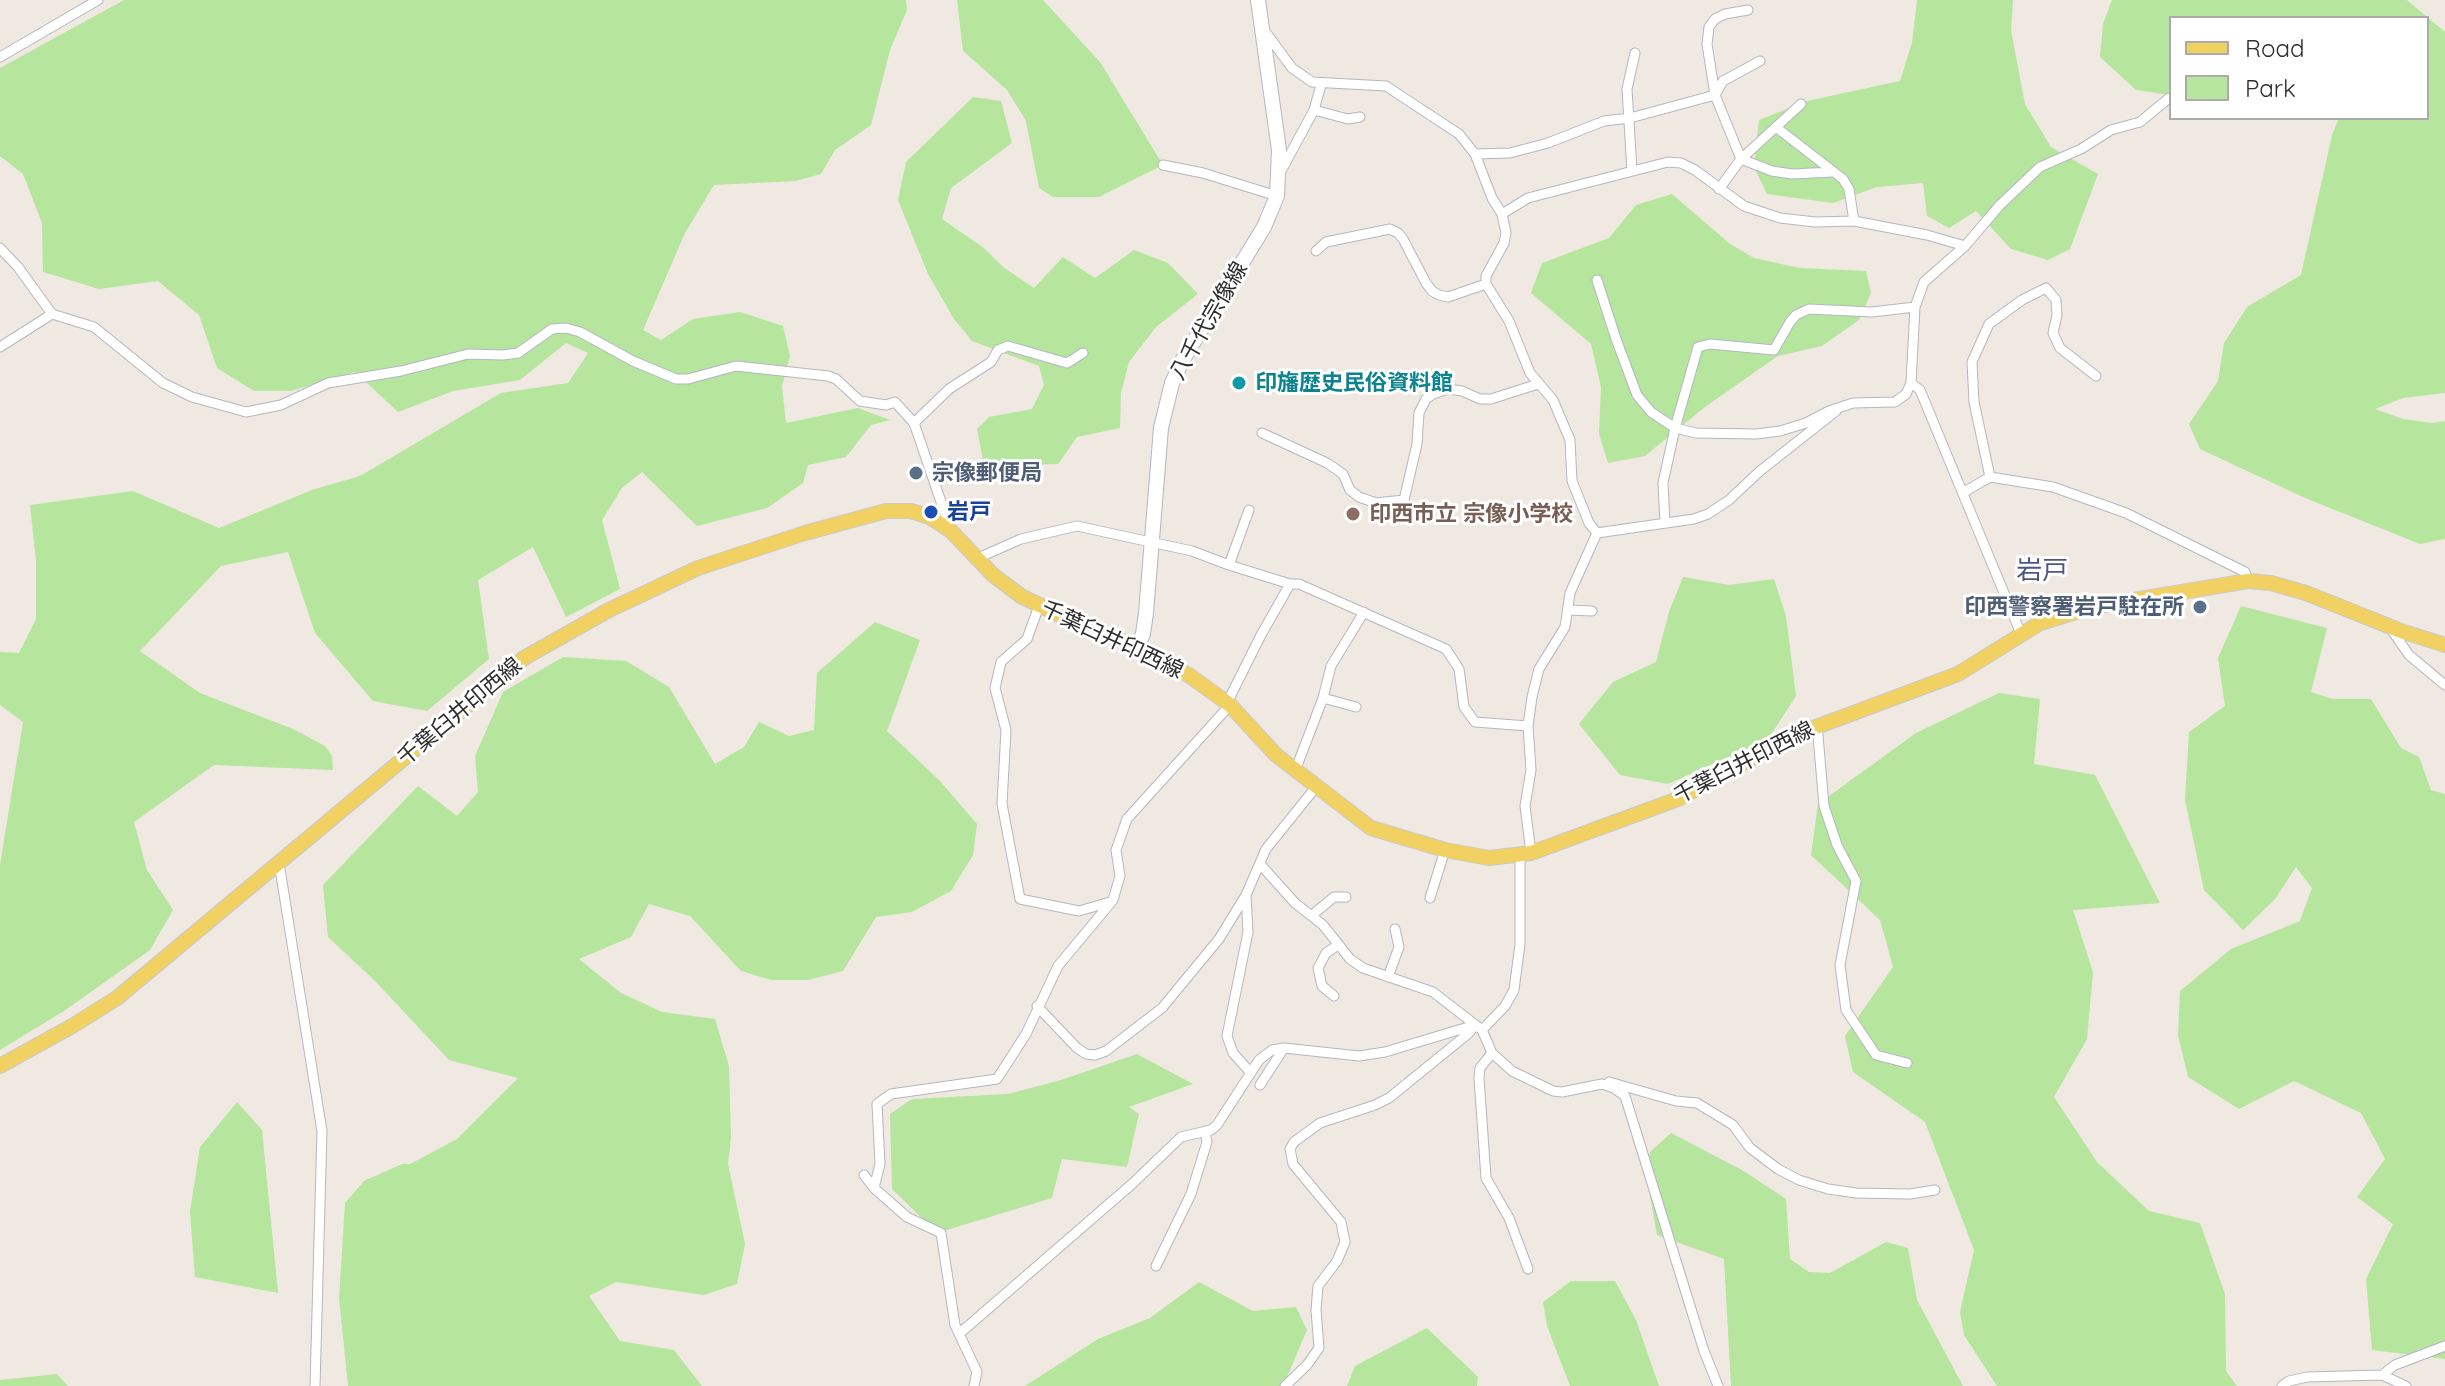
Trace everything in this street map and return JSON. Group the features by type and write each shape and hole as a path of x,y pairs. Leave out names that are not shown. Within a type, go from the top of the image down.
{"main road":[{"name":"八千代宗像線","path":"1137,647 1143,634 1161,428 1172,383 1182,361 1264,227 1277,196 1279,150 1258,0"},
{"name":"千葉臼井印西線","path":"0,1066 117,998 524,658 609,610 698,568 886,511 911,511 930,517 951,531 1009,588 1039,606 1137,647 1190,676 1229,704 1295,771 1371,828 1445,850 1489,858 1526,854 1678,799 1817,724 1958,674 2021,634 2057,616 2092,607 2248,581 2271,583 2445,645"}],"street":[{"path":"0,57 98,0"},
{"path":"1748,10 1725,14 1715,19 1709,27 1708,59 1715,95 1741,159 1782,173 1832,172"},
{"path":"1260,24 1292,68 1312,82 1321,85 1386,86 1459,134 1475,154 1492,198 1502,214 1506,233 1504,243 1486,276 1486,284 1509,321 1530,373 1553,400 1570,440 1572,481 1589,523 1597,533"},
{"path":"1632,171 1627,89 1635,53"},
{"path":"1475,154 1510,153 1548,143 1604,121 1630,118 1715,95 1723,81 1760,61"},
{"path":"1280,173 1314,110 1321,85"},
{"path":"1597,280 1637,395 1651,412 1675,428 1696,433 1768,433 1806,423 1853,403 1895,402 1906,394 1911,383 1915,307 1924,282 1965,246 2000,205 2040,167 2081,149 2111,130 2140,122 2169,98"},
{"path":"1719,189 1741,159 1801,104"},
{"path":"1314,110 1348,119 1360,117"},
{"path":"1777,128 1843,179 1849,189 1854,221"},
{"path":"1502,214 1528,198 1601,182 1668,162 1681,163 1695,170 1744,206 1780,218 1854,221 1965,246"},
{"path":"1163,165 1203,173 1277,196"},
{"path":"1316,251 1326,242 1390,229 1403,239 1432,291 1448,297 1486,284"},
{"path":"0,248 52,314 94,327 163,383 192,397 246,412 281,405 328,383 401,371 468,354 518,353 552,329 566,328 676,379 688,379 736,366 828,376 836,379 860,401 886,405 895,402 914,423 951,531"},
{"path":"1990,477 1974,402 1972,362 1989,324 2022,300 2046,288 2056,300 2053,333 2060,348 2096,376"},
{"path":"1665,523 1663,483 1696,350 1701,345 1774,350 1790,322 1809,309 1862,313 1915,307"},
{"path":"0,347 52,314"},
{"path":"914,423 949,389 991,362 998,350 1008,346 1067,363 1083,353"},
{"path":"1911,383 1920,390 2021,634"},
{"path":"1262,433 1327,463 1343,474 1350,490 1359,497 1376,503 1404,500 1417,444 1419,413 1426,399 1448,389 1480,399 1491,399 1538,384"},
{"path":"1597,533 1694,519 1708,514 1842,406"},
{"path":"1964,492 1990,477 2053,487 2126,513 2245,572 2248,581"},
{"path":"1229,565 1249,510"},
{"path":"978,558 1021,539 1077,526 1192,551 1290,584 1299,584 1446,649 1459,669 1464,707 1475,722 1528,726"},
{"path":"1285,1386 1319,1348 1318,1286 1337,1261 1345,1242 1341,1222 1293,1164 1290,1149 1294,1142 1320,1123 1389,1098 1505,1006 1514,990 1526,854 1525,806 1531,770 1528,726 1539,669 1561,636 1577,574 1597,533"},
{"path":"874,1188 880,1164 877,1104 883,1098 922,1088 997,1079 1026,1034 1058,966 1113,900 1120,876 1116,850 1127,819 1229,704 1261,635 1290,584"},
{"path":"1039,606 1027,639 1001,662 995,688 1006,730 1002,804 1020,899 1079,911 1113,900"},
{"path":"1568,610 1592,611"},
{"path":"1295,771 1323,698 1331,666 1364,612"},
{"path":"2389,626 2409,655 2445,685"},
{"path":"1323,698 1356,707"},
{"path":"1817,724 1824,806 1837,845 1856,881 1840,965 1846,1010 1876,1055 1907,1063"},
{"path":"1037,1006 1086,1054 1095,1055 1106,1051 1162,1008 1219,939 1246,895 1266,849 1316,787"},
{"path":"1430,898 1445,850"},
{"path":"279,863 322,1131 315,1386"},
{"path":"1260,864 1295,903 1312,915 1363,968 1433,992 1479,1028 1492,1053 1512,1071 1553,1091 1618,1083 1676,1101 1697,1103 1733,1125 1750,1148 1778,1169 1799,1180 1828,1189 1910,1194 1935,1190"},
{"path":"1246,895 1248,932 1227,1036 1233,1053 1251,1073"},
{"path":"1312,915 1334,897 1346,897"},
{"path":"1388,977 1399,947 1395,929"},
{"path":"1334,996 1322,986 1318,968 1326,953 1338,945"},
{"path":"959,1334 1132,1184 1181,1137 1217,1125 1264,1055 1272,1050 1284,1048 1359,1056 1479,1028"},
{"path":"1260,1085 1284,1048"},
{"path":"1492,1053 1480,1068 1479,1078 1486,1178 1509,1218 1528,1269"},
{"path":"1602,1084 1625,1096 1630,1107 1704,1351 1718,1386"},
{"path":"1156,1266 1191,1194 1207,1142 1205,1131"},
{"path":"864,1175 907,1217 941,1233 955,1325 977,1372 974,1386"},
{"path":"2382,1375 2395,1365 2445,1346"},
{"path":"2282,1386 2307,1377 2382,1375 2406,1386"}],"green space":[{"path":"124,0 906,0 907,10 890,50 871,125 835,150 821,174 796,181 714,185 685,233 643,330 661,340 693,319 740,312 783,326 790,356 782,386 786,423 858,408 890,420 871,425 846,457 808,465 803,483 767,508 697,526 642,472 622,488 602,520 620,589 566,617 533,547 478,580 489,659 427,711 373,701 315,633 288,552 221,566 140,651 200,693 293,729 325,746 332,756 333,770 214,765 134,822 147,870 173,910 150,950 64,1011 0,1050 0,865 23,722 0,705 0,652 19,653 36,619 36,561 30,505 133,491 219,528 312,490 360,476 501,393 568,383 588,353 566,343 520,380 453,391 398,412 355,372 291,391 254,391 217,368 199,315 158,281 99,289 43,272 42,223 23,174 0,156 0,68"},
{"path":"957,0 1043,0 1100,62 1163,165 1099,197 1053,197 1039,188 1026,121 1007,90 963,51"},
{"path":"1917,0 2013,0 2011,30 2025,104 2051,147 2098,174 2070,249 2048,260 2011,249 1976,211 1949,228 1927,216 1923,183 1877,187 1833,203 1767,194 1754,167 1759,120 1807,101 1900,81 1912,43"},
{"path":"2112,0 2407,0 2426,16 2169,16 2169,95 2136,90 2100,57 2103,24"},
{"path":"2429,19 2445,32 2445,393 2403,398 2375,409 2403,419 2432,423 2445,421 2445,539 2420,544 2305,498 2200,449 2189,424 2218,381 2224,343 2247,307 2301,275 2332,135 2338,120 2429,120"},
{"path":"973,97 1001,101 1012,143 951,188 942,219 1034,288 1063,257 1095,278 1134,250 1168,263 1198,294 1156,327 1129,362 1121,393 1120,428 1077,437 1058,464 984,466 977,429 989,417 1032,409 1044,385 1039,366 972,341 954,319 928,274 898,200 906,162"},
{"path":"1672,194 1730,244 1754,258 1800,268 1866,271 1871,293 1859,320 1822,346 1778,356 1705,407 1645,456 1608,463 1599,434 1601,387 1591,344 1531,293 1542,263 1609,238 1636,205"},
{"path":"1683,577 1729,585 1774,579 1786,616 1796,696 1768,739 1668,784 1620,775 1579,724 1613,682 1656,662 1669,612"},
{"path":"2241,606 2327,628 2311,692 2333,699 2371,699 2401,748 2419,757 2431,790 2445,794 2445,1359 2372,1350 2366,1279 2393,1224 2357,1197 2385,1159 2361,1113 2294,1081 2239,1109 2188,1077 2178,1035 2180,991 2231,949 2300,921 2312,888 2296,867 2275,899 2243,930 2204,890 2185,800 2189,732 2225,706 2218,658"},
{"path":"875,622 920,640 887,731 940,781 977,824 973,855 951,891 912,912 876,917 843,971 808,980 771,980 741,971 690,916 649,904 631,937 579,959 621,993 662,1012 715,1019 729,1066 731,1138 728,1164 745,1244 737,1284 704,1295 616,1282 589,1296 620,1341 674,1350 702,1386 348,1386 339,1298 345,1203 364,1181 402,1164 410,1164 457,1139 518,1078 449,1060 375,981 328,937 323,885 418,786 457,816 478,792 475,756 503,692 563,657 626,661 669,687 715,764 744,747 759,722 789,736 814,730 817,673"},
{"path":"1999,693 2040,699 2034,764 2095,775 2160,903 2073,910 2093,972 2087,1039 2054,1097 2097,1162 2149,1211 2200,1223 2225,1294 2226,1371 2237,1386 1997,1386 1964,1335 1960,1312 1974,1250 1925,1122 1853,1072 1845,1036 1893,967 1880,920 1811,855 1818,804 1916,733"},
{"path":"1137,1054 1193,1084 1129,1107 1139,1114 1127,1167 1062,1159 1052,1198 937,1233 892,1189 890,1114 912,1099 1008,1094"},
{"path":"237,1102 262,1130 278,1293 195,1277 190,1211 200,1147"},
{"path":"1671,1133 1742,1170 1786,1199 1790,1259 1809,1272 1830,1273 1886,1242 1908,1248 1917,1300 1963,1386 1731,1386 1724,1259 1657,1235 1647,1179 1650,1152"},
{"path":"1571,1281 1615,1281 1636,1320 1659,1386 1570,1386 1547,1326 1543,1302"},
{"path":"1199,1282 1253,1311 1296,1307 1307,1330 1283,1386 1025,1386 1098,1339 1150,1318"},
{"path":"1427,1328 1478,1377 1477,1386 1347,1386 1355,1366"},
{"path":"57,1374 68,1386 0,1386 0,1380"}],"place":[{"name":"印旛歴史民俗資料館","path":"1239,383"},
{"name":"宗像郵便局","path":"916,473"},
{"name":"岩戸","path":"931,512"},
{"name":"印西市立 宗像小学校","path":"1353,514"},
{"name":"印西警察署岩戸駐在所","path":"2200,607"}],"district":[{"name":"岩戸","path":"2042,571"}]}
